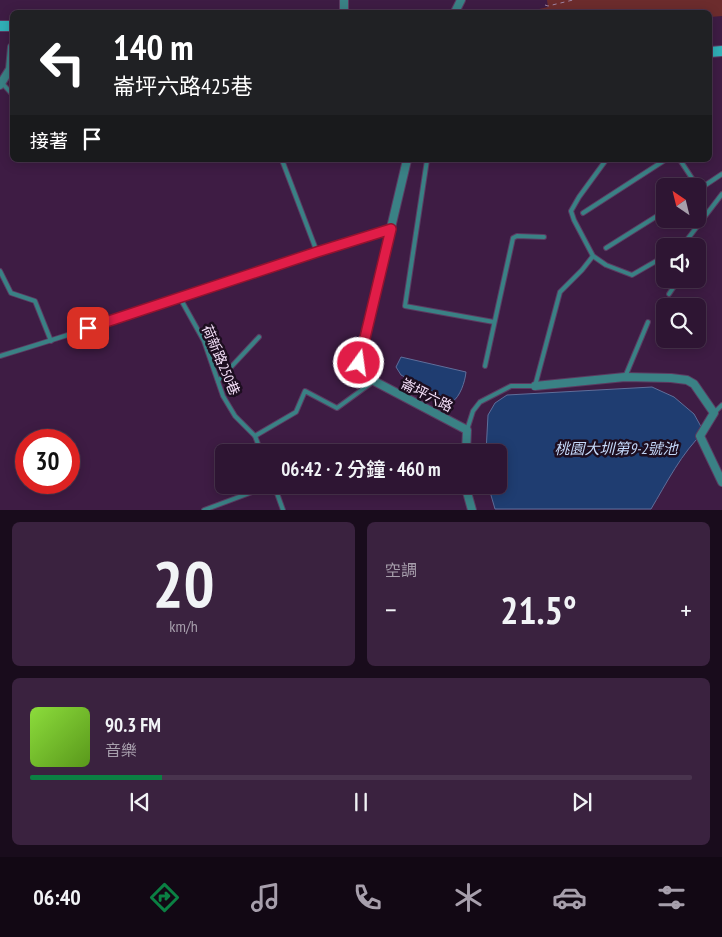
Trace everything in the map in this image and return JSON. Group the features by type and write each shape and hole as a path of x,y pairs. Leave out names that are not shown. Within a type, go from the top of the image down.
{"street":[{"path":"1,83 10,68"},
{"name":"崙坪六路","path":"407,162 359,363 374,381 467,430"},
{"path":"535,386 625,377 687,380 694,384 714,413 700,436 722,482"},
{"path":"466,444 467,430"},
{"path":"467,494 472,510"}],"lane":[{"path":"1,83 10,92"},
{"path":"283,162 317,252"},
{"path":"427,162 405,306 494,322"},
{"path":"605,162 571,211 574,220 594,256 606,265 632,275 656,261"},
{"path":"583,213 662,162"},
{"path":"681,162 691,178"},
{"path":"706,185 722,174"},
{"path":"689,238 722,194"},
{"path":"606,248 656,217"},
{"path":"0,356 391,229"},
{"path":"485,366 513,238 516,236 544,237"},
{"path":"467,430 473,411 480,402 511,386 535,386 560,292 594,256"},
{"path":"0,271 11,293 35,301 51,341"},
{"path":"669,294 673,288"},
{"name":"荷新路250巷","path":"180,298 204,341 223,396 235,416 255,436 258,444"},
{"path":"625,377 648,322"},
{"path":"218,381 259,337"},
{"path":"255,436 296,412 305,391 337,408 374,381"},
{"path":"714,413 722,405"},
{"path":"204,510 248,494"},
{"path":"276,494 283,510"}],"path":[{"path":"545,5 548,6 573,0"}],"shaded area":[{"path":"547,0 722,0 722,16 712,17 712,10 535,10 548,7"}],"water":[{"path":"401,357 466,372 460,393 452,402 401,375 396,367"},
{"name":"桃園大圳第9-2號池","path":"652,387 674,397 694,414 704,432 682,459 651,509 495,509 491,494 507,494 507,444 486,444 488,415 495,403 507,395"}],"route":[{"path":"88,328 391,229 359,363"}]}
